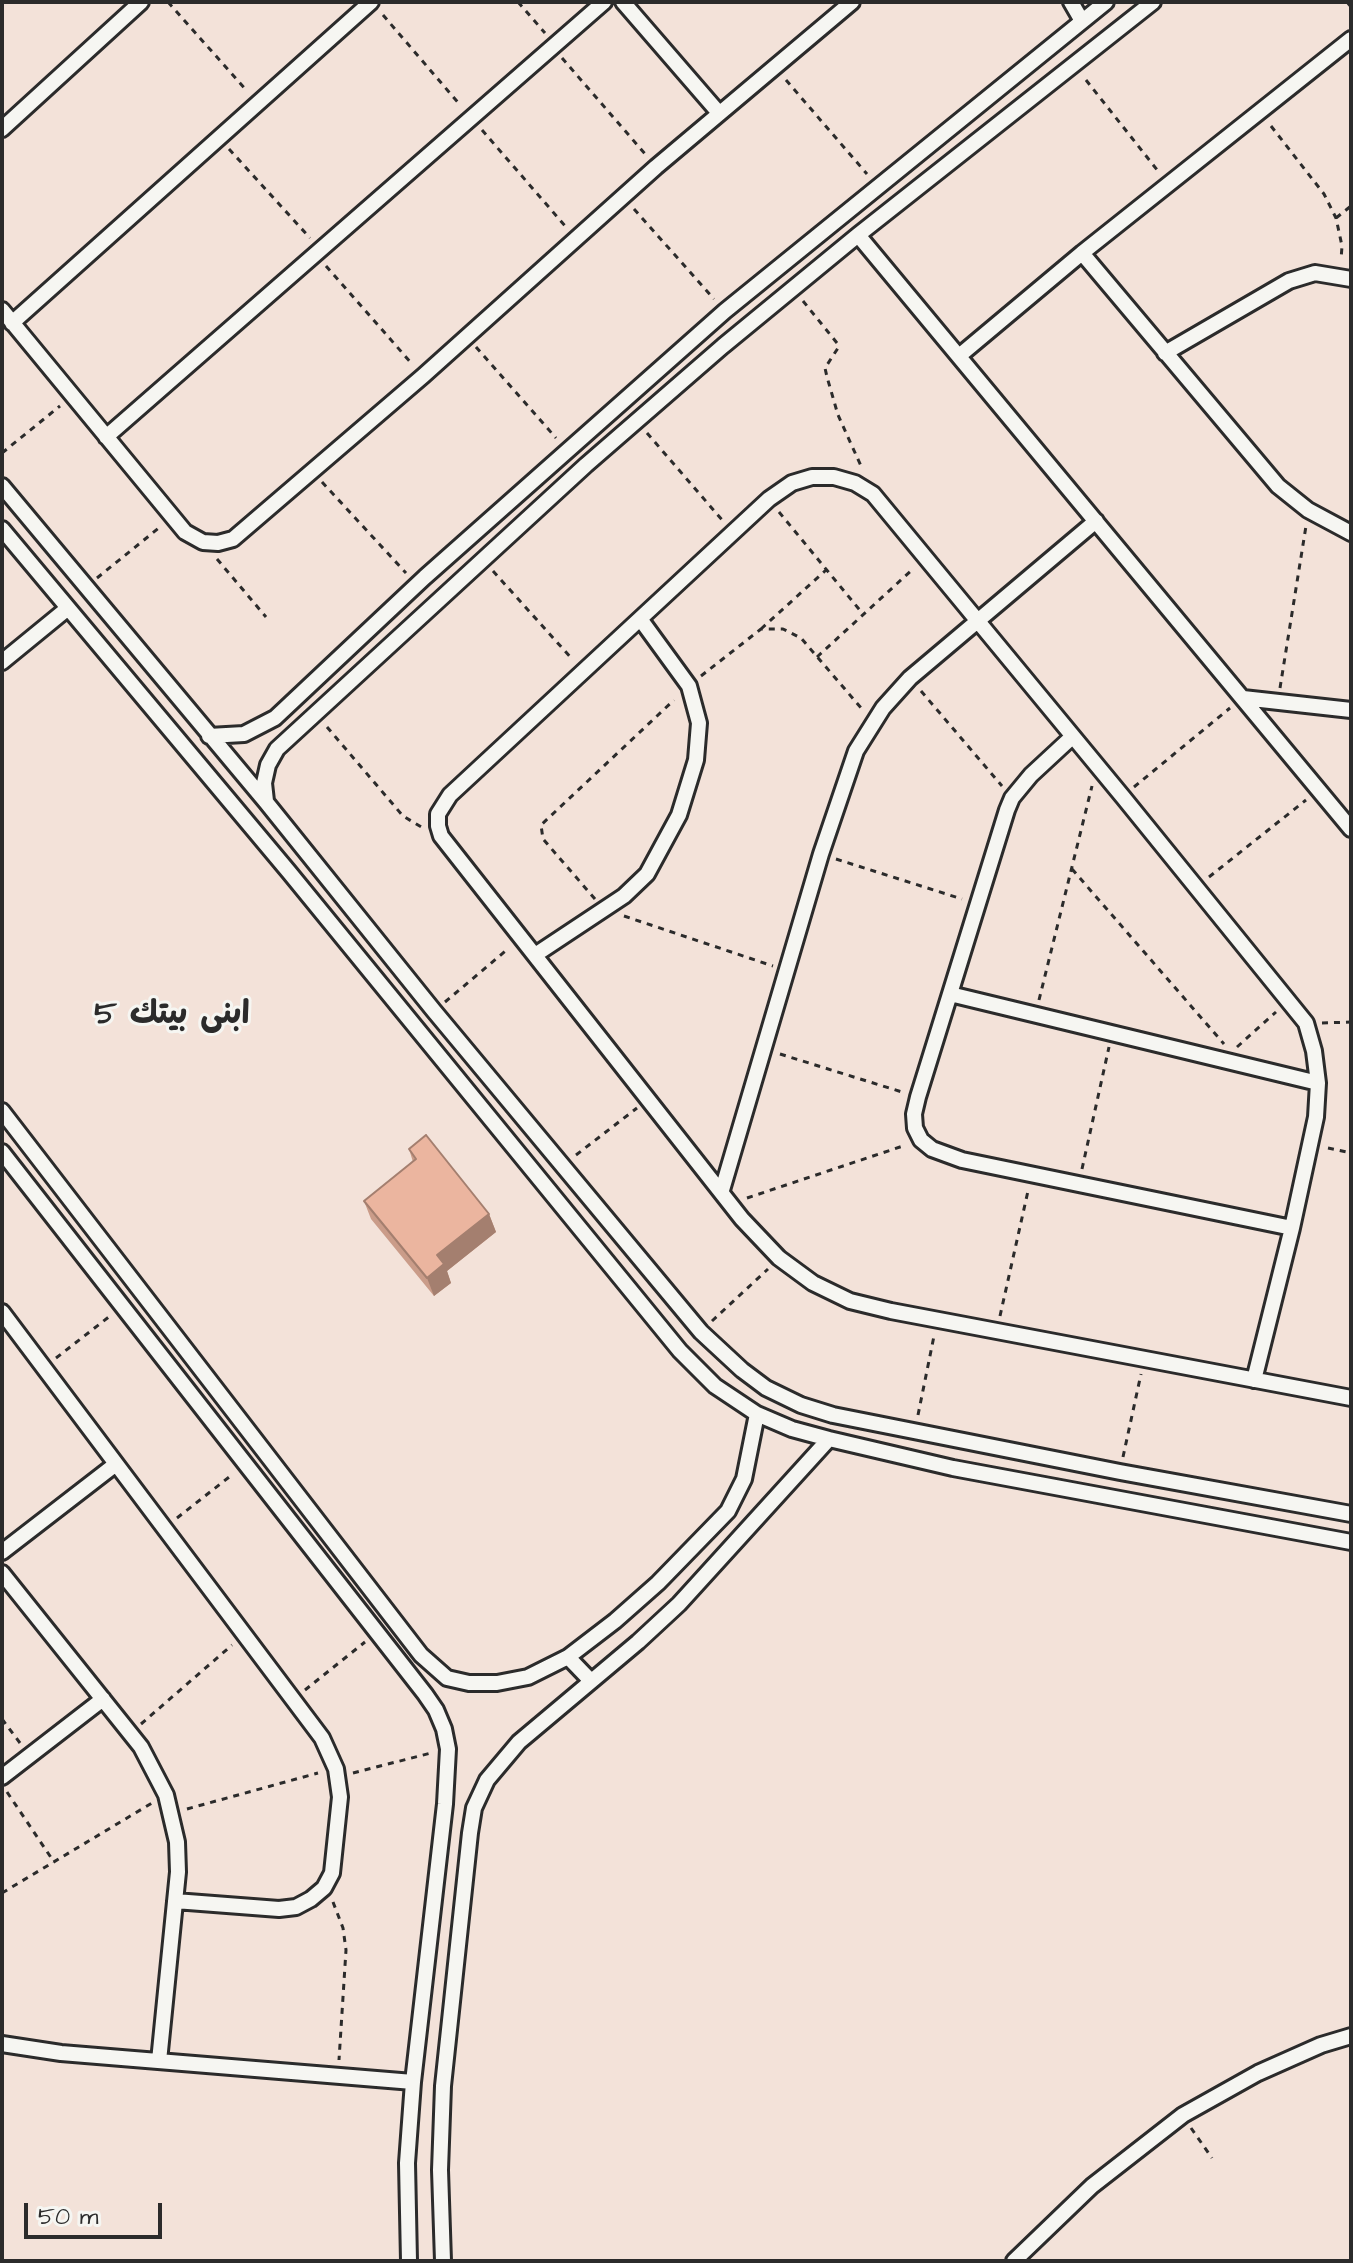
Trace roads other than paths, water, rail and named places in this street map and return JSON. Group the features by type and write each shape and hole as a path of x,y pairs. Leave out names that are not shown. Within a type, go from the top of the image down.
{"street":[{"path":"2,129 141,2"},
{"path":"12,323 371,2"},
{"path":"106,437 604,2"},
{"path":"623,2 719,113"},
{"path":"2,310 185,532 203,542 218,543 233,539 423,376 656,167 852,2"},
{"path":"1071,2 1082,21"},
{"path":"209,736 244,734 275,718 568,448 725,311 1106,2"},
{"path":"266,802 264,783 268,765 289,735 586,465 858,235 1153,2"},
{"path":"959,356 1082,253 1351,39"},
{"path":"965,116 981,135"},
{"path":"858,235 1351,829"},
{"path":"1082,253 1278,486 1308,510 1351,533"},
{"path":"1165,353 1289,281 1315,273 1346,278"},
{"path":"568,448 586,465"},
{"path":"1254,1380 1312,1145 1318,1083 1306,1023 873,494 855,483 834,477 812,477 792,483 769,499 450,795 438,814 441,836 731,1203 779,1258 813,1283 850,1301 937,1320 996,1332 1144,1359 1254,1380 1351,1398"},
{"path":"2,486 701,1332 742,1370 766,1388 801,1405 833,1415 1351,1514"},
{"path":"722,1190 846,774 873,721 910,678 1096,521"},
{"path":"2,529 289,872 680,1351 715,1386 757,1414 792,1429 829,1439 953,1468 1351,1542"},
{"path":"421,581 442,597"},
{"path":"2,662 68,608"},
{"path":"535,955 624,896 647,874 679,815 696,760 699,723 689,686 641,620"},
{"path":"1243,698 1351,710"},
{"path":"275,718 289,735"},
{"path":"1072,737 1031,775 1012,798 1000,828 918,1097 915,1128 921,1140 932,1149 962,1160 1292,1228"},
{"path":"950,994 1318,1083"},
{"path":"2,1111 421,1655 447,1678 469,1683 497,1683 528,1677 568,1657 658,1583 728,1511 744,1479 757,1414"},
{"path":"2,1152 377,1632 436,1710 444,1729 448,1749 445,1804 413,2082 407,2163 409,2261"},
{"path":"2,1312 322,1738 337,1773 340,1797 332,1873 324,1888 311,1899 296,1907 279,1909 175,1901"},
{"path":"443,2261 440,2170 443,2086 470,1833 474,1808 487,1780 519,1742 679,1604 829,1439"},
{"path":"2,1552 116,1464"},
{"path":"2,1573 130,1733 155,1770 172,1813 177,1857 175,1901 159,2061"},
{"path":"568,1657 591,1681"},
{"path":"416,1683 435,1669"},
{"path":"2,1777 103,1699"},
{"path":"445,1804 474,1808"},
{"path":"1014,2261 1092,2186 1183,2115 1258,2073 1321,2045 1351,2036"},
{"path":"2,2044 61,2053 413,2082"}],"district":[{"name":"ابنى بيتك 5","path":"172,1016"}]}
